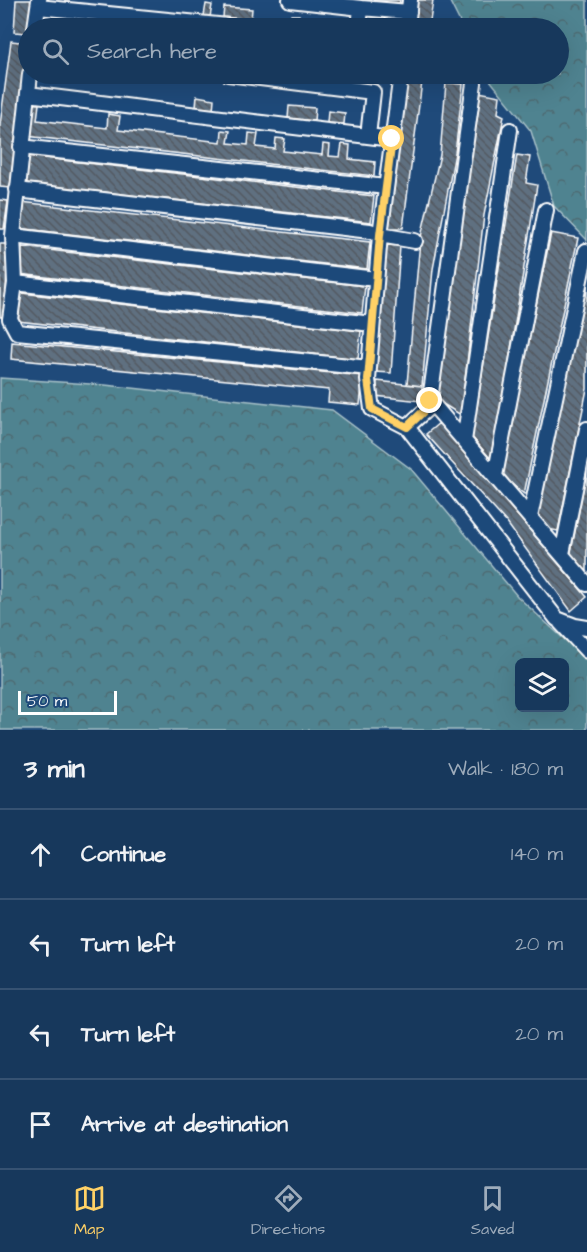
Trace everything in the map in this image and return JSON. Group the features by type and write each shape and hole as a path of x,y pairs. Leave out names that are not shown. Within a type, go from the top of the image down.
{"lane":[{"path":"290,0 361,8 409,6"},
{"path":"36,18 38,3 164,18"},
{"path":"360,18 361,8"},
{"path":"29,84 13,236 15,283 10,319 17,332 369,368"},
{"path":"309,84 373,92 368,136"},
{"path":"400,84 380,235 372,324 368,380 372,409 407,427 557,619 587,651"},
{"path":"407,427 429,406 430,401 474,84"},
{"path":"28,94 392,139"},
{"path":"464,441 510,130"},
{"path":"21,147 31,146 386,187"},
{"path":"17,190 370,231 415,241"},
{"path":"495,476 546,210"},
{"path":"13,236 376,279"},
{"path":"530,517 586,251"},
{"path":"15,283 372,324"},
{"path":"430,401 587,584"},
{"path":"562,554 587,429"},
{"path":"557,619 586,625"}],"green space":[{"path":"449,0 587,0 587,240 554,206 531,131 493,84 569,84 569,18 458,18"},
{"path":"0,378 105,385 332,410 411,469 518,597 587,660 587,730 0,730"}],"building":[{"path":"16,0 33,0 30,18 18,18 18,32 14,32"},
{"path":"340,0 400,0 399,7"},
{"path":"416,0 433,0 430,18 413,18"},
{"path":"206,4 212,5 210,17 204,16"},
{"path":"224,7 252,9 251,18 223,17"},
{"path":"291,15 299,15 299,18 291,18"},
{"path":"11,41 18,42 18,84 23,84 10,188 0,187 0,125"},
{"path":"405,84 422,84 403,228 389,228"},
{"path":"446,84 463,84 455,153 433,269 422,386 407,384 420,241 440,155"},
{"path":"479,92 500,96 498,113 504,116 484,215 461,415 438,401 455,222"},
{"path":"197,96 214,99 213,110 196,107"},
{"path":"30,103 39,104 37,120 107,128 108,114 120,116 118,130 221,142 222,130 230,131 228,143 248,145 249,133 258,134 256,147 275,149 276,138 285,139 283,151 322,155 323,144 330,145 329,156 340,157 342,144 350,145 349,159 375,162 374,176 26,136"},
{"path":"289,106 315,108 314,121 288,118"},
{"path":"328,111 345,113 344,124 327,123"},
{"path":"517,155 530,157 526,183 537,185 493,462 472,437"},
{"path":"26,156 374,196 371,222 23,183"},
{"path":"0,200 8,201 4,229 0,229"},
{"path":"21,202 370,242 367,269 18,228"},
{"path":"551,233 578,238 524,494 501,475"},
{"path":"0,244 8,244 5,317 0,317"},
{"path":"386,245 400,246 391,373 376,372"},
{"path":"22,247 365,286 362,313 19,274"},
{"path":"587,274 587,389 558,531 542,528 537,517"},
{"path":"21,293 361,331 358,359 18,321"},
{"path":"12,342 363,376 360,405 328,402 329,390 11,359"},
{"path":"377,381 422,386 421,401 375,396"},
{"path":"439,423 587,597 571,611 507,523 426,434"},
{"path":"587,469 587,572 582,572 570,557"}],"route":[{"path":"392,139 380,235 368,380 372,409 407,427 429,406 430,401"}]}
